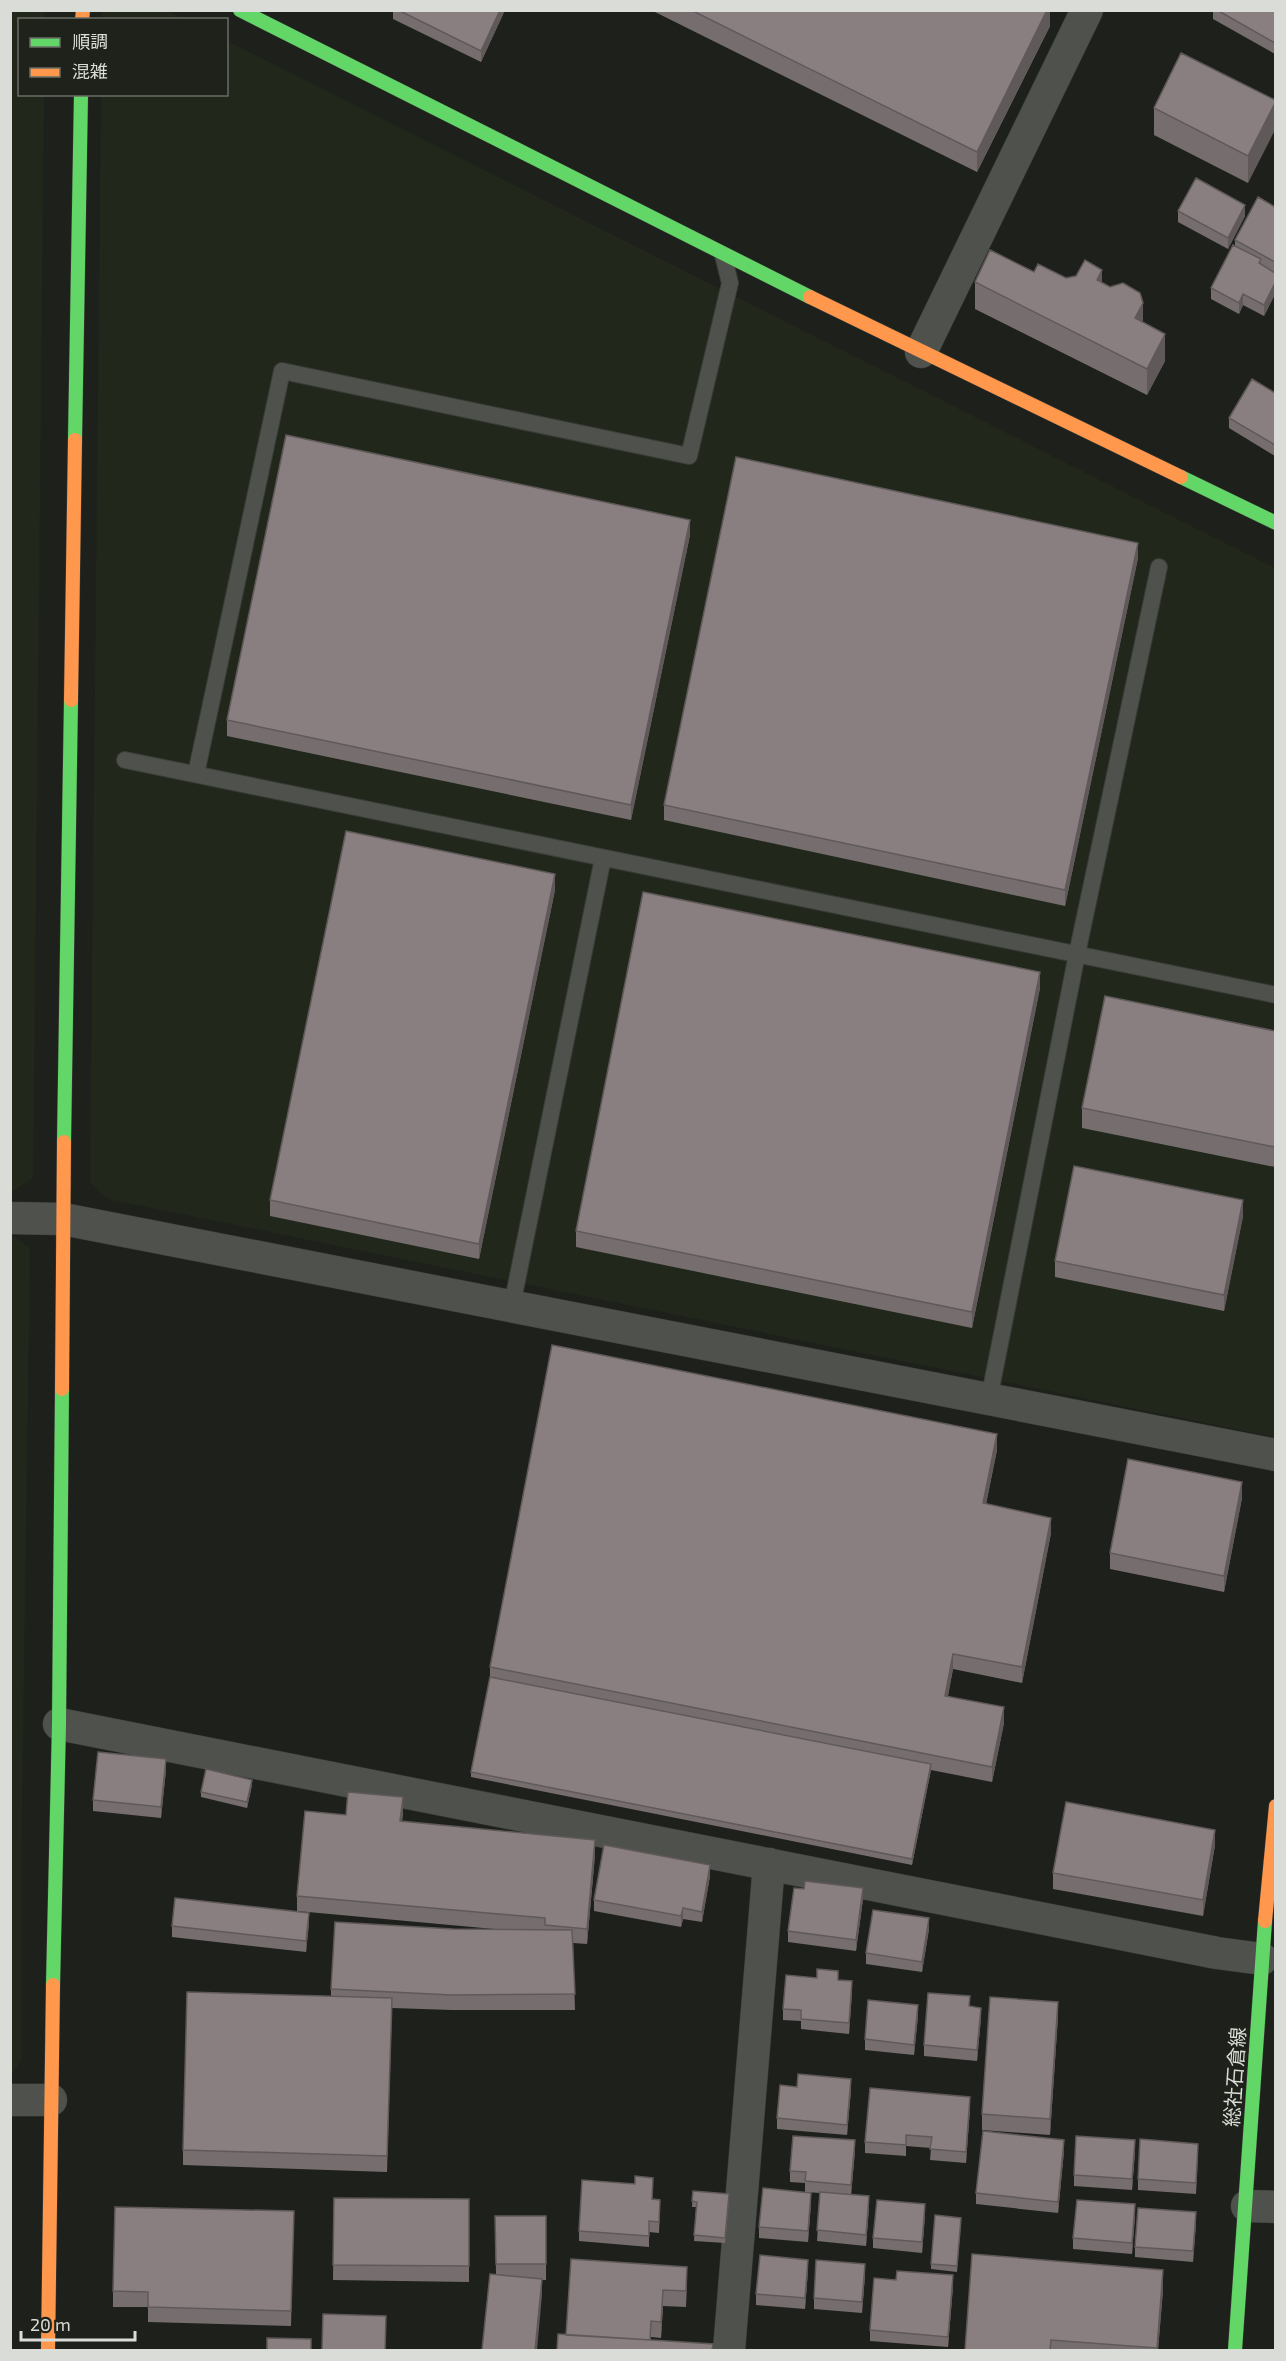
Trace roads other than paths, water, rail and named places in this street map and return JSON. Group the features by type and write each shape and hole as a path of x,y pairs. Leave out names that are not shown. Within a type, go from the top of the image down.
{"street":[{"path":"240,10 722,254 1275,523"},
{"path":"921,352 1087,10"},
{"path":"48,2350 59,1724 63,1219 81,96"},
{"path":"10,1218 63,1219 1275,1455"},
{"path":"59,1724 1216,1953 1262,1959"},
{"name":"総社石倉線","path":"1235,2350 1261,2207 1262,1959 1275,1806"},
{"path":"729,2350 769,1864"},
{"path":"10,2100 51,2100"}],"lane":[{"path":"196,774 282,371 689,456 730,283 722,254"},
{"path":"989,1399 1077,954 1159,567"},
{"path":"125,760 1275,995"},
{"path":"512,1305 603,858"}]}
